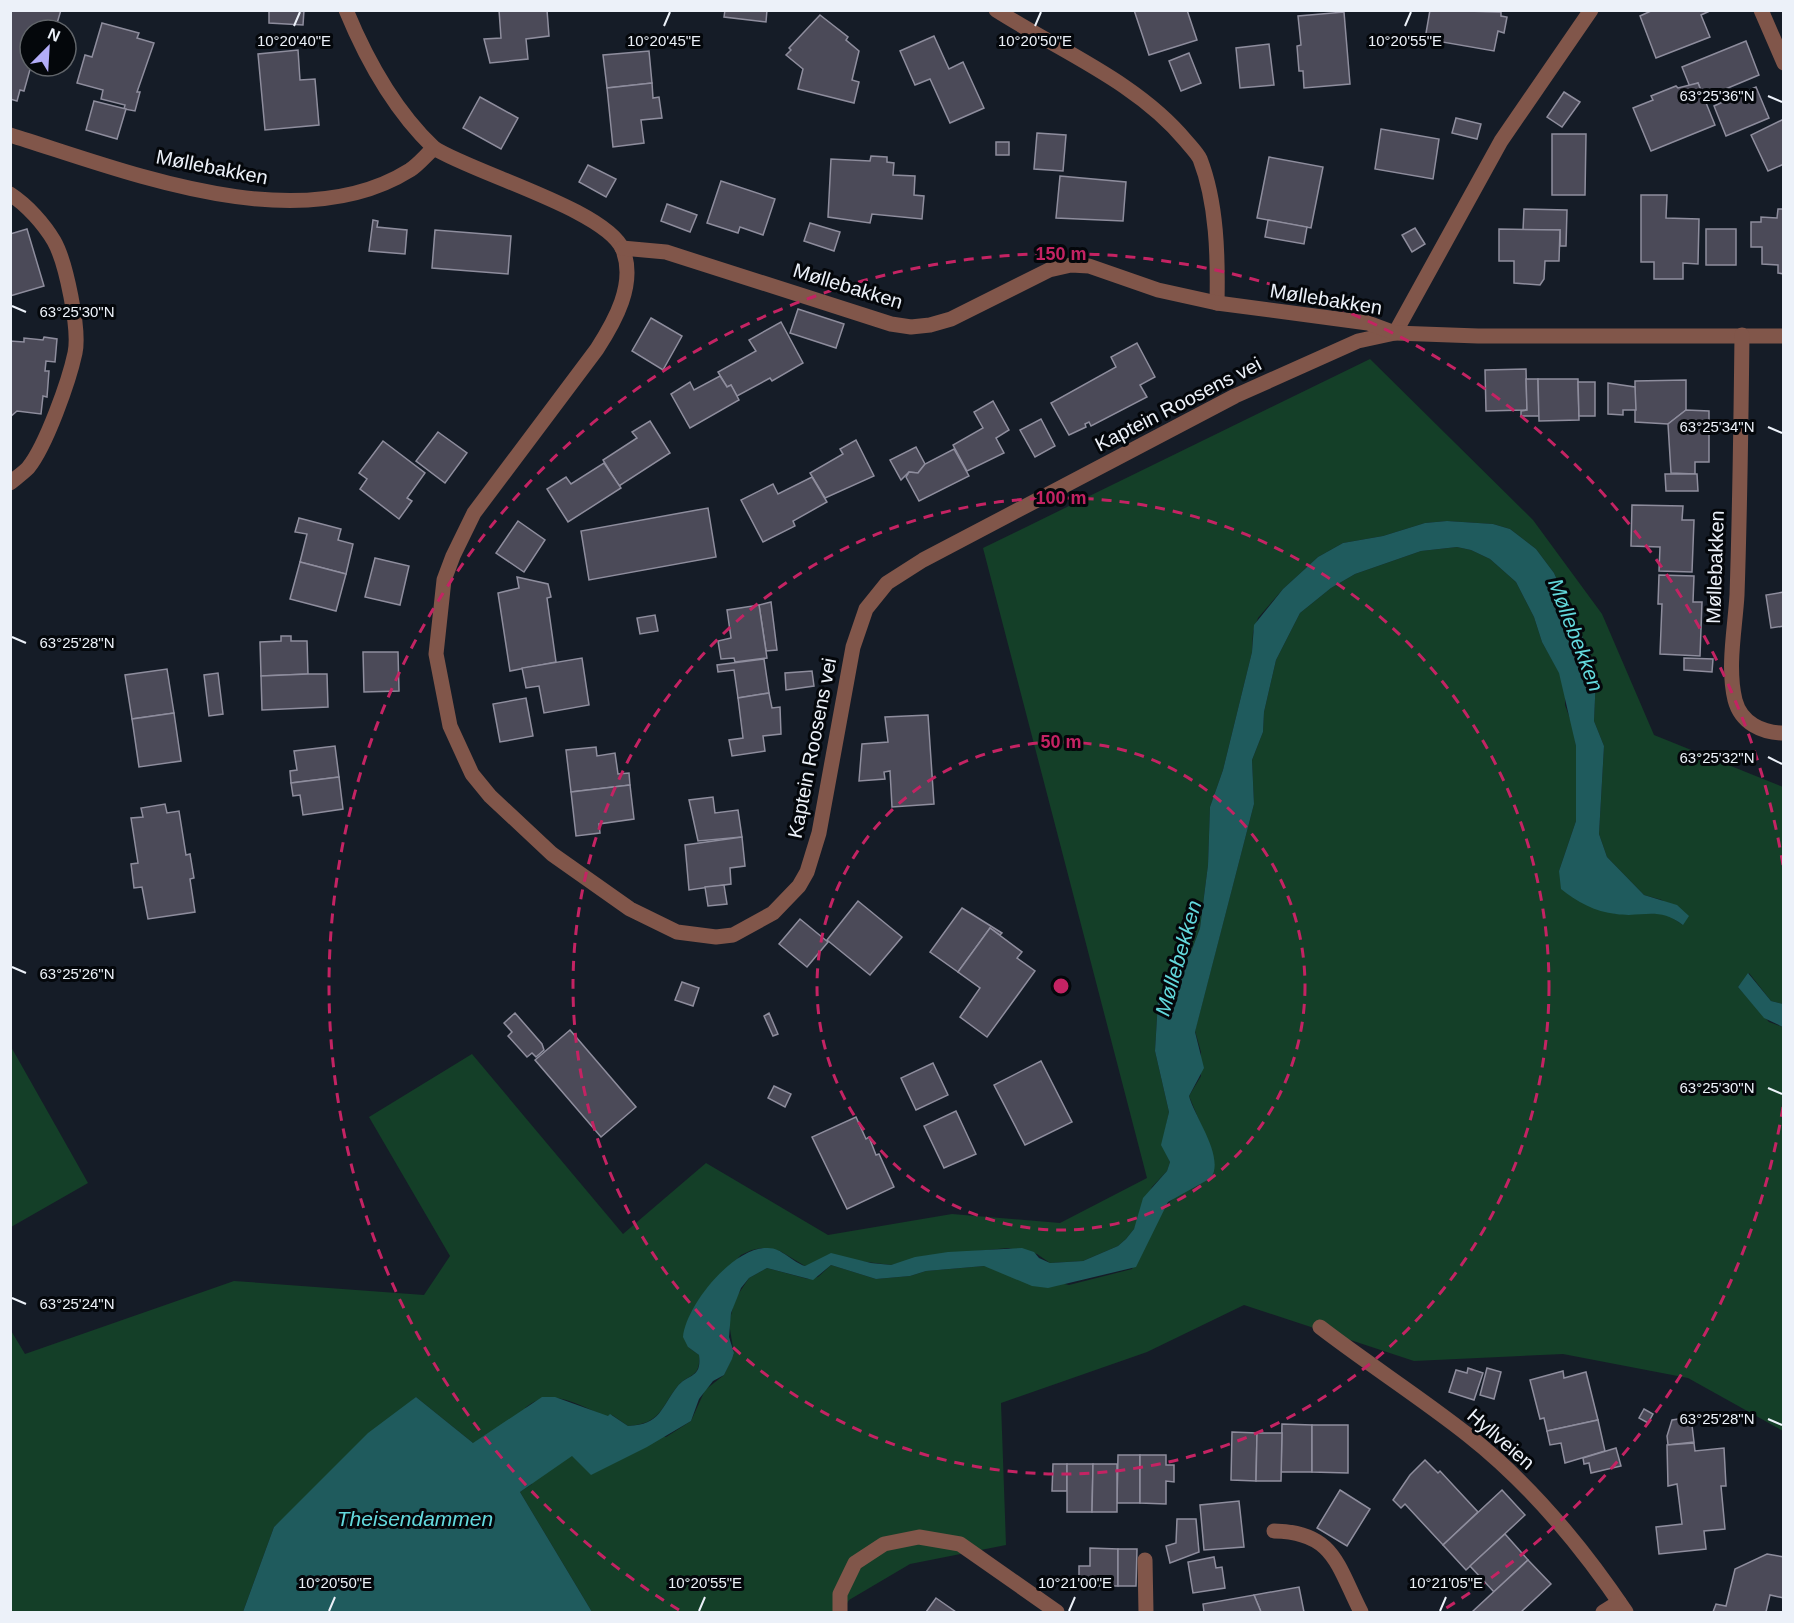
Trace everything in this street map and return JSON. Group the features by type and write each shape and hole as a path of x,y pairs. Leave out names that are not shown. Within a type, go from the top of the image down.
{"street":[{"path":"346,10 367,59 414,129 434,148 452,160 537,193 596,224 622,248"},
{"path":"996,10 1123,86 1168,119 1199,157 1208,185 1216,249 1217,303"},
{"path":"1395,333 1501,141 1591,10"},
{"path":"1761,10 1784,63"},
{"name":"Møllebakken","path":"10,135 181,186 224,195 289,201 322,199 370,187 411,169 434,148"},
{"path":"10,194 29,210 54,242 63,265 75,341 75,352 39,451 28,468 10,483"},
{"name":"Møllebakken","path":"622,248 666,252 891,324 911,327 951,319 1049,270 1071,265 1089,267 1158,290 1217,303 1368,323 1395,333 1478,336 1784,336"},
{"name":"Kaptein Roosens vei","path":"622,248 626,279 615,321 597,349 474,513 453,556 440,605 436,654 450,726 456,743 472,774 490,796 552,854 620,902 661,926 690,935 716,938 733,935 773,913 799,886 807,872 819,833 853,647 866,609 887,583 922,560 1235,396 1358,341 1395,333"},
{"name":"Møllebakken","path":"1742,335 1737,596 1732,665 1735,701 1749,723 1760,730 1784,733"},
{"name":"Hyllveien","path":"1320,1327 1469,1436 1553,1515 1589,1560 1622,1607"},
{"path":"1274,1531 1299,1531 1323,1544 1336,1562 1360,1612"},
{"path":"840,1612 840,1594 855,1563 884,1544 919,1537 960,1544 1057,1612"},
{"path":"1145,1560 1146,1612"},
{"path":"1603,1612 1622,1607"}],"shaded area":[{"path":"1370,359 1533,520 1602,614 1654,735 1783,787 1783,1004 1771,1001 1749,973 1738,987 1769,1022 1783,1027 1783,1431 1688,1378 1563,1354 1414,1361 1244,1305 1147,1352 1001,1403 1006,1545 910,1564 849,1600 842,1612 592,1612 520,1492 532,1484 473,1443 416,1397 274,1527 243,1612 11,1612 10,1329 25,1354 234,1281 424,1295 450,1256 369,1117 472,1054 623,1234 706,1163 828,1235 952,1214 1060,1223 1147,1178 983,548","holes":["1447,521 1493,524 1510,529 1536,549 1554,573 1591,656 1596,676 1594,721 1604,746 1599,834 1607,857 1644,895 1662,900 1683,925 1665,913 1615,914 1559,871 1576,821 1576,746 1573,727 1565,705 1565,688 1516,582 1490,559 1471,550 1457,547 1421,551 1355,574 1331,588 1300,613 1276,660 1264,712 1263,732 1252,760 1254,804 1195,1031 1201,1052 1201,1076 1189,1096 1211,1149 1174,1198 1163,1208 1132,1269 1069,1285 984,1266 926,1271 910,1276 876,1279 831,1265 818,1277 808,1279 767,1268 749,1278 735,1299 729,1323 734,1354 724,1375 705,1390 691,1421 666,1437 525,1408 535,1401 555,1398 576,1403 608,1417 612,1415 628,1426 639,1425 654,1418 677,1387 693,1375 698,1368 699,1355 688,1347 688,1320 700,1298 741,1255 752,1250 761,1248 780,1251 805,1266 859,1261 891,1265 924,1256 1008,1248 1037,1254 1050,1263 1083,1261 1118,1246 1126,1239 1134,1229 1152,1187 1167,1171 1170,1162 1162,1145 1169,1112 1155,1051 1158,1001 1176,971 1191,952 1200,928 1208,865 1210,807 1223,770 1258,618 1283,589 1318,557 1343,543 1383,536 1425,523"]},
{"path":"10,1045 88,1183 11,1227 10,1227"}],"water":[{"path":"1447,521 1493,524 1510,529 1536,549 1554,573 1591,656 1596,676 1594,721 1604,746 1599,834 1607,857 1644,895 1677,905 1689,916 1683,925 1674,919 1658,914 1626,915 1601,911 1579,902 1561,889 1559,871 1576,821 1576,746 1559,673 1542,642 1534,617 1516,582 1490,559 1471,550 1457,547 1421,551 1355,574 1331,588 1300,613 1276,660 1264,712 1263,732 1252,760 1254,804 1195,1032 1204,1068 1189,1096 1212,1149 1214,1169 1211,1178 1168,1202 1136,1267 1048,1288 1032,1286 984,1266 926,1271 910,1276 876,1279 831,1265 813,1280 767,1268 749,1278 741,1288 731,1313 729,1337 734,1353 732,1359 724,1375 713,1381 699,1399 691,1421 647,1447 591,1475 572,1456 520,1492 592,1612 243,1612 274,1527 368,1433 416,1397 473,1443 542,1397 555,1397 608,1416 610,1414 628,1426 639,1425 654,1418 677,1387 693,1375 698,1368 699,1355 688,1347 683,1337 686,1324 702,1294 727,1267 755,1250 773,1249 805,1266 831,1253 871,1263 891,1265 915,1257 948,1252 1022,1248 1034,1252 1039,1258 1050,1263 1083,1261 1118,1246 1126,1239 1134,1229 1143,1198 1167,1171 1170,1162 1161,1145 1169,1112 1155,1051 1158,1001 1162,990 1191,952 1200,928 1208,865 1210,807 1223,770 1252,652 1254,625 1283,589 1318,557 1343,543 1383,536 1425,523"},
{"path":"1748,973 1771,1001 1783,1004 1783,1027 1764,1018 1738,987"}],"building":[{"path":"10,10 61,10 59,18 18,18 18,78 28,78 24,91 20,90 17,101 10,99"},
{"path":"269,10 304,10 303,25 269,23"},
{"path":"499,10 547,10 549,36 526,39 528,59 490,63 484,39 501,38"},
{"path":"725,10 767,10 766,22 724,17"},
{"path":"1134,10 1187,10 1197,40 1149,55"},
{"path":"1430,10 1501,12 1501,16 1507,17 1504,33 1498,31 1494,51 1425,39"},
{"path":"1653,10 1712,10 1701,15 1710,37 1656,58 1640,16"},
{"path":"1344,12 1350,84 1304,88 1303,71 1299,71 1297,46 1301,45 1298,16"},
{"path":"820,15 848,37 846,40 859,51 852,80 859,82 854,103 798,89 803,69 786,55 791,50 789,48"},
{"path":"102,23 139,33 137,38 154,43 137,92 140,92 135,111 124,109 125,105 101,99 103,90 77,83 85,55 92,57"},
{"path":"934,36 949,69 963,62 984,108 950,123 930,79 915,85 900,51"},
{"path":"1746,41 1759,75 1704,98 1698,83 1690,87 1682,67"},
{"path":"1269,44 1274,85 1240,88 1236,48"},
{"path":"298,50 300,80 315,79 319,125 265,130 258,54"},
{"path":"649,51 652,83 607,88 603,55"},
{"path":"1189,53 1201,83 1181,91 1169,61"},
{"path":"652,83 653,98 659,97 662,118 641,120 644,143 613,147 607,88"},
{"path":"1698,83 1715,125 1651,151 1633,108 1653,100 1651,96 1676,86 1678,88"},
{"path":"1756,87 1769,118 1726,136 1714,106"},
{"path":"1564,92 1580,102 1562,127 1547,117"},
{"path":"480,97 518,118 501,149 463,128"},
{"path":"94,101 126,109 117,139 86,130"},
{"path":"1456,118 1481,124 1477,139 1452,133"},
{"path":"1784,119 1784,164 1768,171 1751,135"},
{"path":"1381,129 1439,139 1433,179 1375,169"},
{"path":"1037,133 1066,135 1063,171 1034,169"},
{"path":"1552,134 1586,134 1585,195 1552,195"},
{"path":"996,142 1009,142 1009,155 996,155"},
{"path":"871,156 887,157 887,162 894,163 893,175 915,176 914,195 924,196 922,219 872,214 870,223 828,217 831,159 870,161"},
{"path":"1269,157 1323,167 1311,228 1257,218"},
{"path":"588,165 616,179 606,197 579,182"},
{"path":"1060,176 1126,182 1123,221 1056,218"},
{"path":"721,181 775,199 763,235 740,227 738,233 707,223"},
{"path":"1641,195 1667,195 1666,218 1699,219 1698,264 1683,263 1683,279 1654,279 1654,262 1641,262"},
{"path":"667,204 697,215 690,232 661,221"},
{"path":"1524,209 1567,210 1566,246 1560,246 1560,230 1523,230"},
{"path":"1778,209 1784,209 1784,274 1778,273 1778,265 1762,264 1762,247 1751,247 1751,222 1761,222 1761,217 1777,218"},
{"path":"373,220 378,221 377,227 407,230 405,254 369,251"},
{"path":"1268,220 1307,227 1304,244 1265,237"},
{"path":"810,223 840,232 834,251 804,241"},
{"path":"1415,228 1425,244 1412,252 1402,235"},
{"path":"27,229 44,286 10,296 10,234"},
{"path":"1499,229 1560,230 1559,261 1545,261 1544,279 1540,285 1514,283 1514,261 1499,261"},
{"path":"1706,229 1736,229 1736,265 1706,265"},
{"path":"435,230 511,236 508,274 432,268"},
{"path":"798,309 844,324 836,348 790,333"},
{"path":"651,318 682,336 663,370 632,351"},
{"path":"781,322 803,363 772,381 770,378 737,396 731,385 727,387 718,372 756,351 749,340"},
{"path":"44,337 57,339 55,362 46,361 45,371 49,371 47,397 43,396 41,414 17,411 10,417 10,341 24,342 24,338 43,340"},
{"path":"1137,343 1155,377 1140,385 1147,397 1091,426 1089,422 1085,424 1086,427 1069,435 1051,403 1116,367 1111,357"},
{"path":"1526,369 1527,410 1486,411 1485,370"},
{"path":"720,376 727,387 731,385 739,400 690,428 671,394 690,382 694,390"},
{"path":"1526,379 1538,379 1539,416 1521,416 1521,411 1527,410"},
{"path":"1538,379 1578,379 1579,420 1539,421"},
{"path":"1686,380 1686,410 1668,424 1635,422 1635,381"},
{"path":"1578,382 1595,382 1595,416 1579,416"},
{"path":"1608,383 1635,387 1636,410 1623,410 1623,415 1608,414"},
{"path":"993,401 1009,430 996,438 1004,453 967,471 953,445 983,428 974,412"},
{"path":"1686,410 1709,411 1709,462 1695,462 1695,474 1671,473 1668,424"},
{"path":"1041,419 1055,446 1035,457 1020,430"},
{"path":"650,421 670,453 619,486 603,460 637,438 632,432"},
{"path":"438,432 467,453 445,483 416,461"},
{"path":"856,440 874,476 825,498 810,473 843,454 840,449"},
{"path":"383,441 425,473 407,498 412,501 399,519 360,489 367,479 359,473"},
{"path":"916,447 925,464 918,473 909,472 901,480 890,460"},
{"path":"954,449 969,476 919,501 906,477 909,472 918,473 925,464"},
{"path":"604,463 621,488 568,522 547,489 566,477 571,484"},
{"path":"1665,474 1697,474 1698,491 1666,491"},
{"path":"812,477 827,502 793,521 795,526 763,542 741,500 773,484 778,494"},
{"path":"1632,505 1683,506 1682,520 1694,520 1692,572 1659,571 1660,547 1631,546"},
{"path":"708,508 716,557 589,580 581,531"},
{"path":"299,518 341,529 338,540 353,544 346,574 300,562 307,534 295,532"},
{"path":"518,521 545,540 524,572 496,553"},
{"path":"375,558 409,566 400,605 365,597"},
{"path":"300,562 346,574 336,611 290,599"},
{"path":"1659,575 1694,576 1693,602 1702,602 1700,656 1660,654 1662,604 1658,604"},
{"path":"517,577 548,584 551,597 547,598 556,662 510,671 498,593 519,588"},
{"path":"1784,592 1784,626 1771,628 1766,595"},
{"path":"771,602 777,650 766,651 759,605"},
{"path":"759,605 767,658 735,662 734,658 721,659 718,641 731,638 727,610"},
{"path":"655,615 658,631 640,634 637,618"},
{"path":"281,636 291,636 291,641 307,641 308,674 261,676 260,642 281,641"},
{"path":"363,652 398,652 399,691 364,692"},
{"path":"582,658 589,705 544,713 539,686 526,688 522,668"},
{"path":"1684,658 1713,659 1712,672 1684,670"},
{"path":"764,659 769,693 738,698 734,670 718,672 717,665"},
{"path":"167,669 174,713 132,719 125,675"},
{"path":"812,671 814,686 786,690 785,673"},
{"path":"218,673 223,714 209,716 204,675"},
{"path":"327,674 328,707 262,710 261,676"},
{"path":"769,693 772,708 780,707 781,734 763,736 765,751 732,756 729,740 743,738 738,698"},
{"path":"526,698 533,736 500,742 493,704"},
{"path":"174,713 181,761 139,767 132,719"},
{"path":"928,715 934,804 892,807 890,771 884,772 885,779 859,781 862,744 888,742 885,717"},
{"path":"335,746 339,777 291,783 290,771 297,770 294,751"},
{"path":"596,747 597,756 615,753 618,774 629,773 630,785 571,792 566,750"},
{"path":"339,777 343,809 303,815 300,795 293,796 291,783"},
{"path":"630,785 634,819 599,824 600,833 576,836 571,792"},
{"path":"713,797 715,813 738,810 742,837 698,841 689,800"},
{"path":"165,804 167,813 179,811 186,855 190,854 194,878 190,879 195,912 148,919 142,887 134,888 131,864 138,863 131,818 143,817 141,808"},
{"path":"742,837 745,866 730,868 731,884 689,890 685,845"},
{"path":"724,885 727,904 708,906 705,887"},
{"path":"858,901 902,937 870,975 827,940"},
{"path":"962,908 1002,933 1000,935 990,928 958,972 930,952"},
{"path":"800,919 828,942 807,967 779,944"},
{"path":"990,928 1022,952 1017,958 1035,971 987,1037 960,1017 980,988 958,972"},
{"path":"682,982 699,988 693,1006 675,1000"},
{"path":"515,1013 542,1044 544,1050 536,1057 532,1053 527,1057 508,1036 512,1032 504,1023"},
{"path":"769,1013 778,1034 773,1036 764,1016"},
{"path":"570,1030 636,1107 601,1137 535,1060"},
{"path":"1041,1061 1072,1122 1025,1145 994,1085"},
{"path":"933,1063 948,1095 916,1110 901,1078"},
{"path":"774,1086 791,1094 785,1107 768,1098"},
{"path":"956,1111 976,1154 944,1168 924,1126"},
{"path":"856,1117 866,1139 869,1137 876,1155 879,1154 894,1187 847,1209 812,1137"},
{"path":"1468,1368 1483,1373 1474,1400 1449,1392 1456,1370 1467,1373"},
{"path":"1487,1368 1501,1372 1494,1399 1480,1395"},
{"path":"1563,1371 1564,1378 1586,1372 1598,1420 1547,1431 1544,1418 1540,1419 1530,1380"},
{"path":"1644,1409 1653,1414 1648,1423 1639,1418"},
{"path":"1691,1417 1694,1442 1668,1445 1667,1436 1672,1420"},
{"path":"1598,1420 1605,1451 1565,1463 1561,1443 1550,1445 1547,1431"},
{"path":"1282,1424 1312,1425 1312,1472 1281,1472"},
{"path":"1312,1425 1348,1425 1348,1473 1312,1472"},
{"path":"1232,1432 1257,1433 1256,1481 1231,1480"},
{"path":"1257,1433 1282,1433 1281,1481 1256,1481"},
{"path":"1694,1443 1695,1451 1724,1448 1726,1486 1721,1486 1725,1529 1704,1531 1706,1549 1659,1554 1656,1527 1682,1524 1677,1484 1668,1486 1667,1445"},
{"path":"1616,1448 1621,1466 1591,1473 1589,1463 1584,1464 1583,1458"},
{"path":"1118,1455 1140,1455 1140,1503 1117,1503"},
{"path":"1140,1455 1166,1455 1166,1465 1174,1465 1174,1482 1166,1481 1166,1504 1140,1503"},
{"path":"1425,1460 1438,1473 1440,1471 1478,1512 1443,1545 1405,1504 1401,1508 1393,1500 1410,1475"},
{"path":"1053,1464 1067,1464 1067,1491 1052,1491"},
{"path":"1067,1464 1093,1464 1092,1512 1067,1512"},
{"path":"1093,1464 1117,1464 1117,1512 1092,1512"},
{"path":"1340,1490 1370,1509 1347,1546 1317,1528"},
{"path":"1502,1490 1525,1515 1466,1570 1443,1545"},
{"path":"1239,1501 1244,1547 1204,1550 1200,1505"},
{"path":"1177,1519 1196,1519 1199,1552 1170,1563 1166,1546 1176,1543"},
{"path":"1505,1534 1528,1560 1494,1592 1470,1566"},
{"path":"1090,1548 1118,1549 1118,1586 1079,1586 1079,1566 1090,1566"},
{"path":"1118,1549 1137,1549 1136,1586 1118,1586"},
{"path":"1767,1554 1784,1557 1784,1598 1770,1595 1766,1612 1713,1612 1716,1604 1726,1606 1735,1569"},
{"path":"1214,1557 1216,1568 1222,1567 1225,1588 1193,1593 1188,1562"},
{"path":"1528,1560 1551,1584 1521,1612 1472,1612"},
{"path":"1299,1587 1304,1612 1261,1612 1254,1595"},
{"path":"1254,1595 1261,1612 1204,1612 1203,1604"},
{"path":"936,1598 956,1612 926,1612"}],"water label":[{"name":"Møllebekken","path":"1576,635"},
{"name":"Møllebekken","path":"1178,958"},
{"name":"Theisendammen","path":"415,1518"}]}
